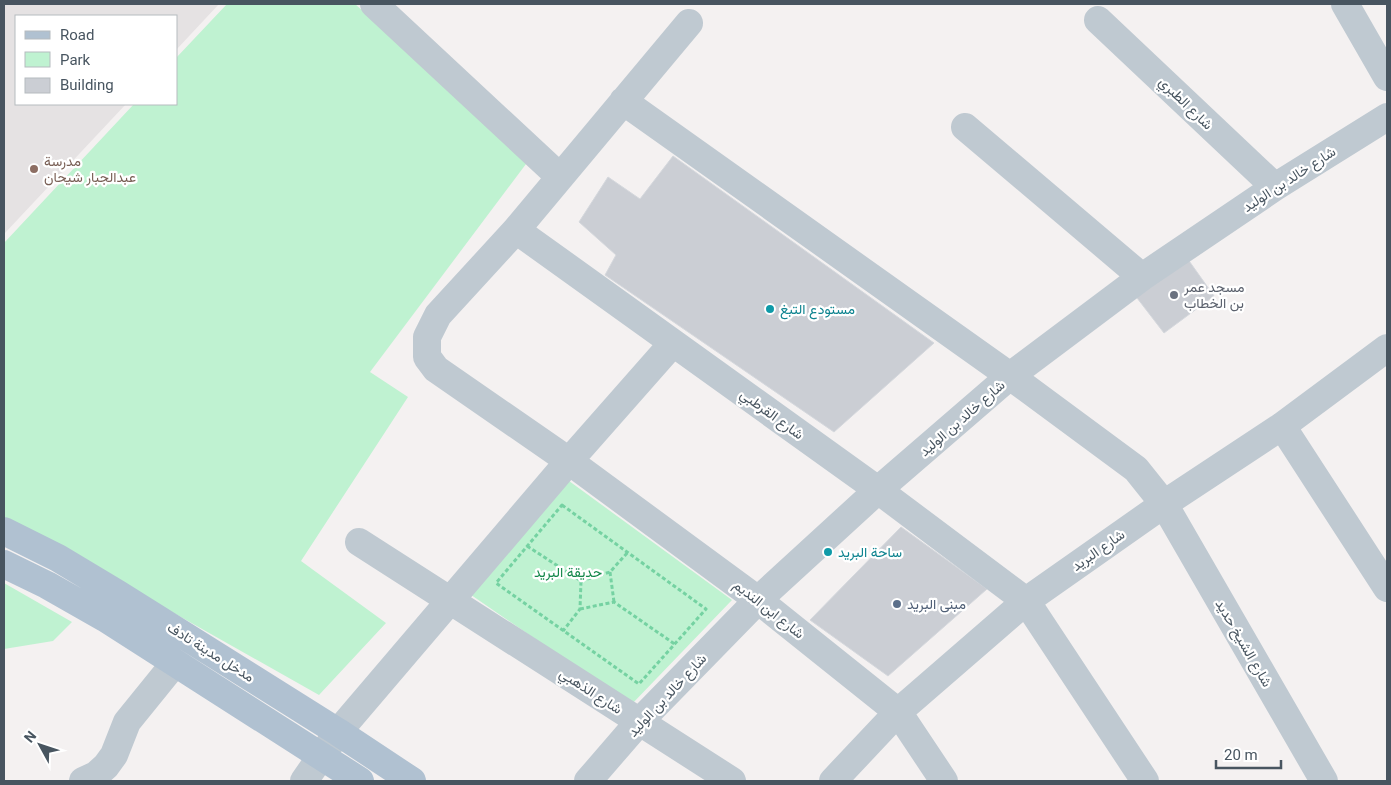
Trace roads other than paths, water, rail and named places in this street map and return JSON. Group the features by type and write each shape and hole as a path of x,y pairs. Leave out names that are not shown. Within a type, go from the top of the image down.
{"main road":[{"name":"مدخل مدينة تادف","path":"4,531 58,558 118,594 338,732 412,781"},
{"path":"4,564 47,585 105,618 174,664 360,781"}],"street":[{"path":"374,4 560,177"},
{"path":"1346,4 1387,77"},
{"name":"شارع الطبري","path":"1098,20 1274,187"},
{"name":"شارع ابن النديم","path":"689,23 516,230 438,315 427,337 427,357 436,369 569,460 758,600 898,712 944,781"},
{"name":"شارع الشيخ حديد","path":"623,101 1010,376 1136,469 1164,504 1324,781"},
{"name":"شارع خالد بن الوليد","path":"588,781 639,722 758,600 878,490 1010,376 1142,277 1274,187 1387,117"},
{"path":"965,127 1142,277"},
{"name":"شارع القرطبي","path":"516,230 878,490 1026,601 1145,781"},
{"path":"304,781 338,732 450,600 518,540 569,460 673,343"},
{"name":"شارع البريد","path":"833,781 898,712 1026,601 1164,504 1282,426 1387,348"},
{"path":"1282,426 1387,588"},
{"name":"شارع الذهبي","path":"359,542 732,781"},
{"path":"83,781 96,775 106,766 114,755 126,722 174,664"}],"place":[{"name":"مدرسة عبدالجبار شيحان","path":"34,169"},
{"name":"مسجد عمر بن الخطاب","path":"1174,295"},
{"name":"مستودع التبغ","path":"770,309"},
{"name":"ساحة البريد","path":"828,552"},
{"name":"مبنى البريد","path":"897,604"}],"park label":[{"name":"حديقة البريد","path":"568,572"}]}
